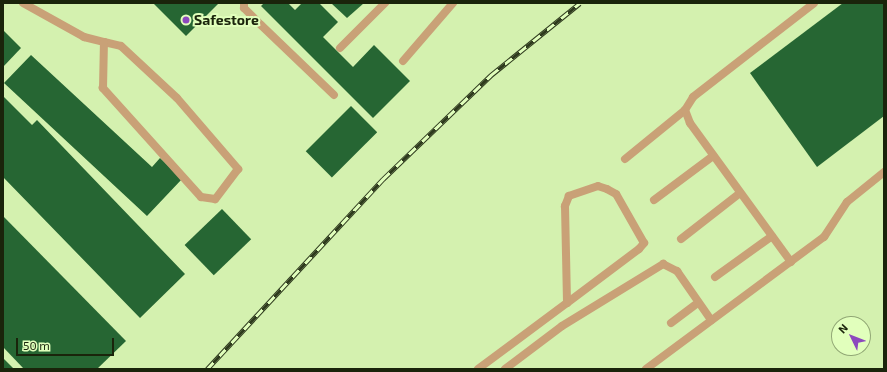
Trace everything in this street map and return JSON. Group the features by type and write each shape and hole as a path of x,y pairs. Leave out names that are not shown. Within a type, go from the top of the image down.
{"lane":[{"path":"23,3 84,37 121,46 176,98 238,169 215,199 201,197 103,88 104,42"},
{"path":"244,3 244,8 334,94"},
{"path":"340,48 385,3"},
{"path":"403,61 454,3"},
{"path":"626,159 685,110 693,97 814,3"},
{"path":"685,110 690,123 713,156 791,262"},
{"path":"654,200 713,156"},
{"path":"646,369 824,237 847,202 884,172"},
{"path":"478,369 567,303 644,243 616,194 598,186 569,196 564,206 567,303"},
{"path":"681,239 740,193"},
{"path":"715,277 772,236"},
{"path":"505,369 562,326 663,264 677,271 711,320"},
{"path":"671,323 695,305"}],"building":[{"name":"Safestore","path":"153,3 219,3 186,36"},
{"path":"264,3 288,3 295,10 302,3 319,3 338,22 323,37 353,67 374,45 410,81 373,118 261,6"},
{"path":"331,3 364,3 347,18"},
{"path":"843,3 884,3 884,116 817,167 750,73"},
{"path":"4,31 21,48 3,67 3,33"},
{"path":"31,55 152,167 160,158 182,179 147,216 4,83"},
{"path":"3,96 32,125 37,120 185,274 140,318 3,177"},
{"path":"351,106 377,132 332,177 306,151"},
{"path":"222,209 251,239 214,275 185,245"},
{"path":"3,216 126,341 97,369 24,369 3,347"},
{"path":"3,358 14,369 3,369"}],"railway":[{"path":"207,369 383,179 491,75 580,3"}],"place":[{"name":"Safestore","path":"186,20"}]}
